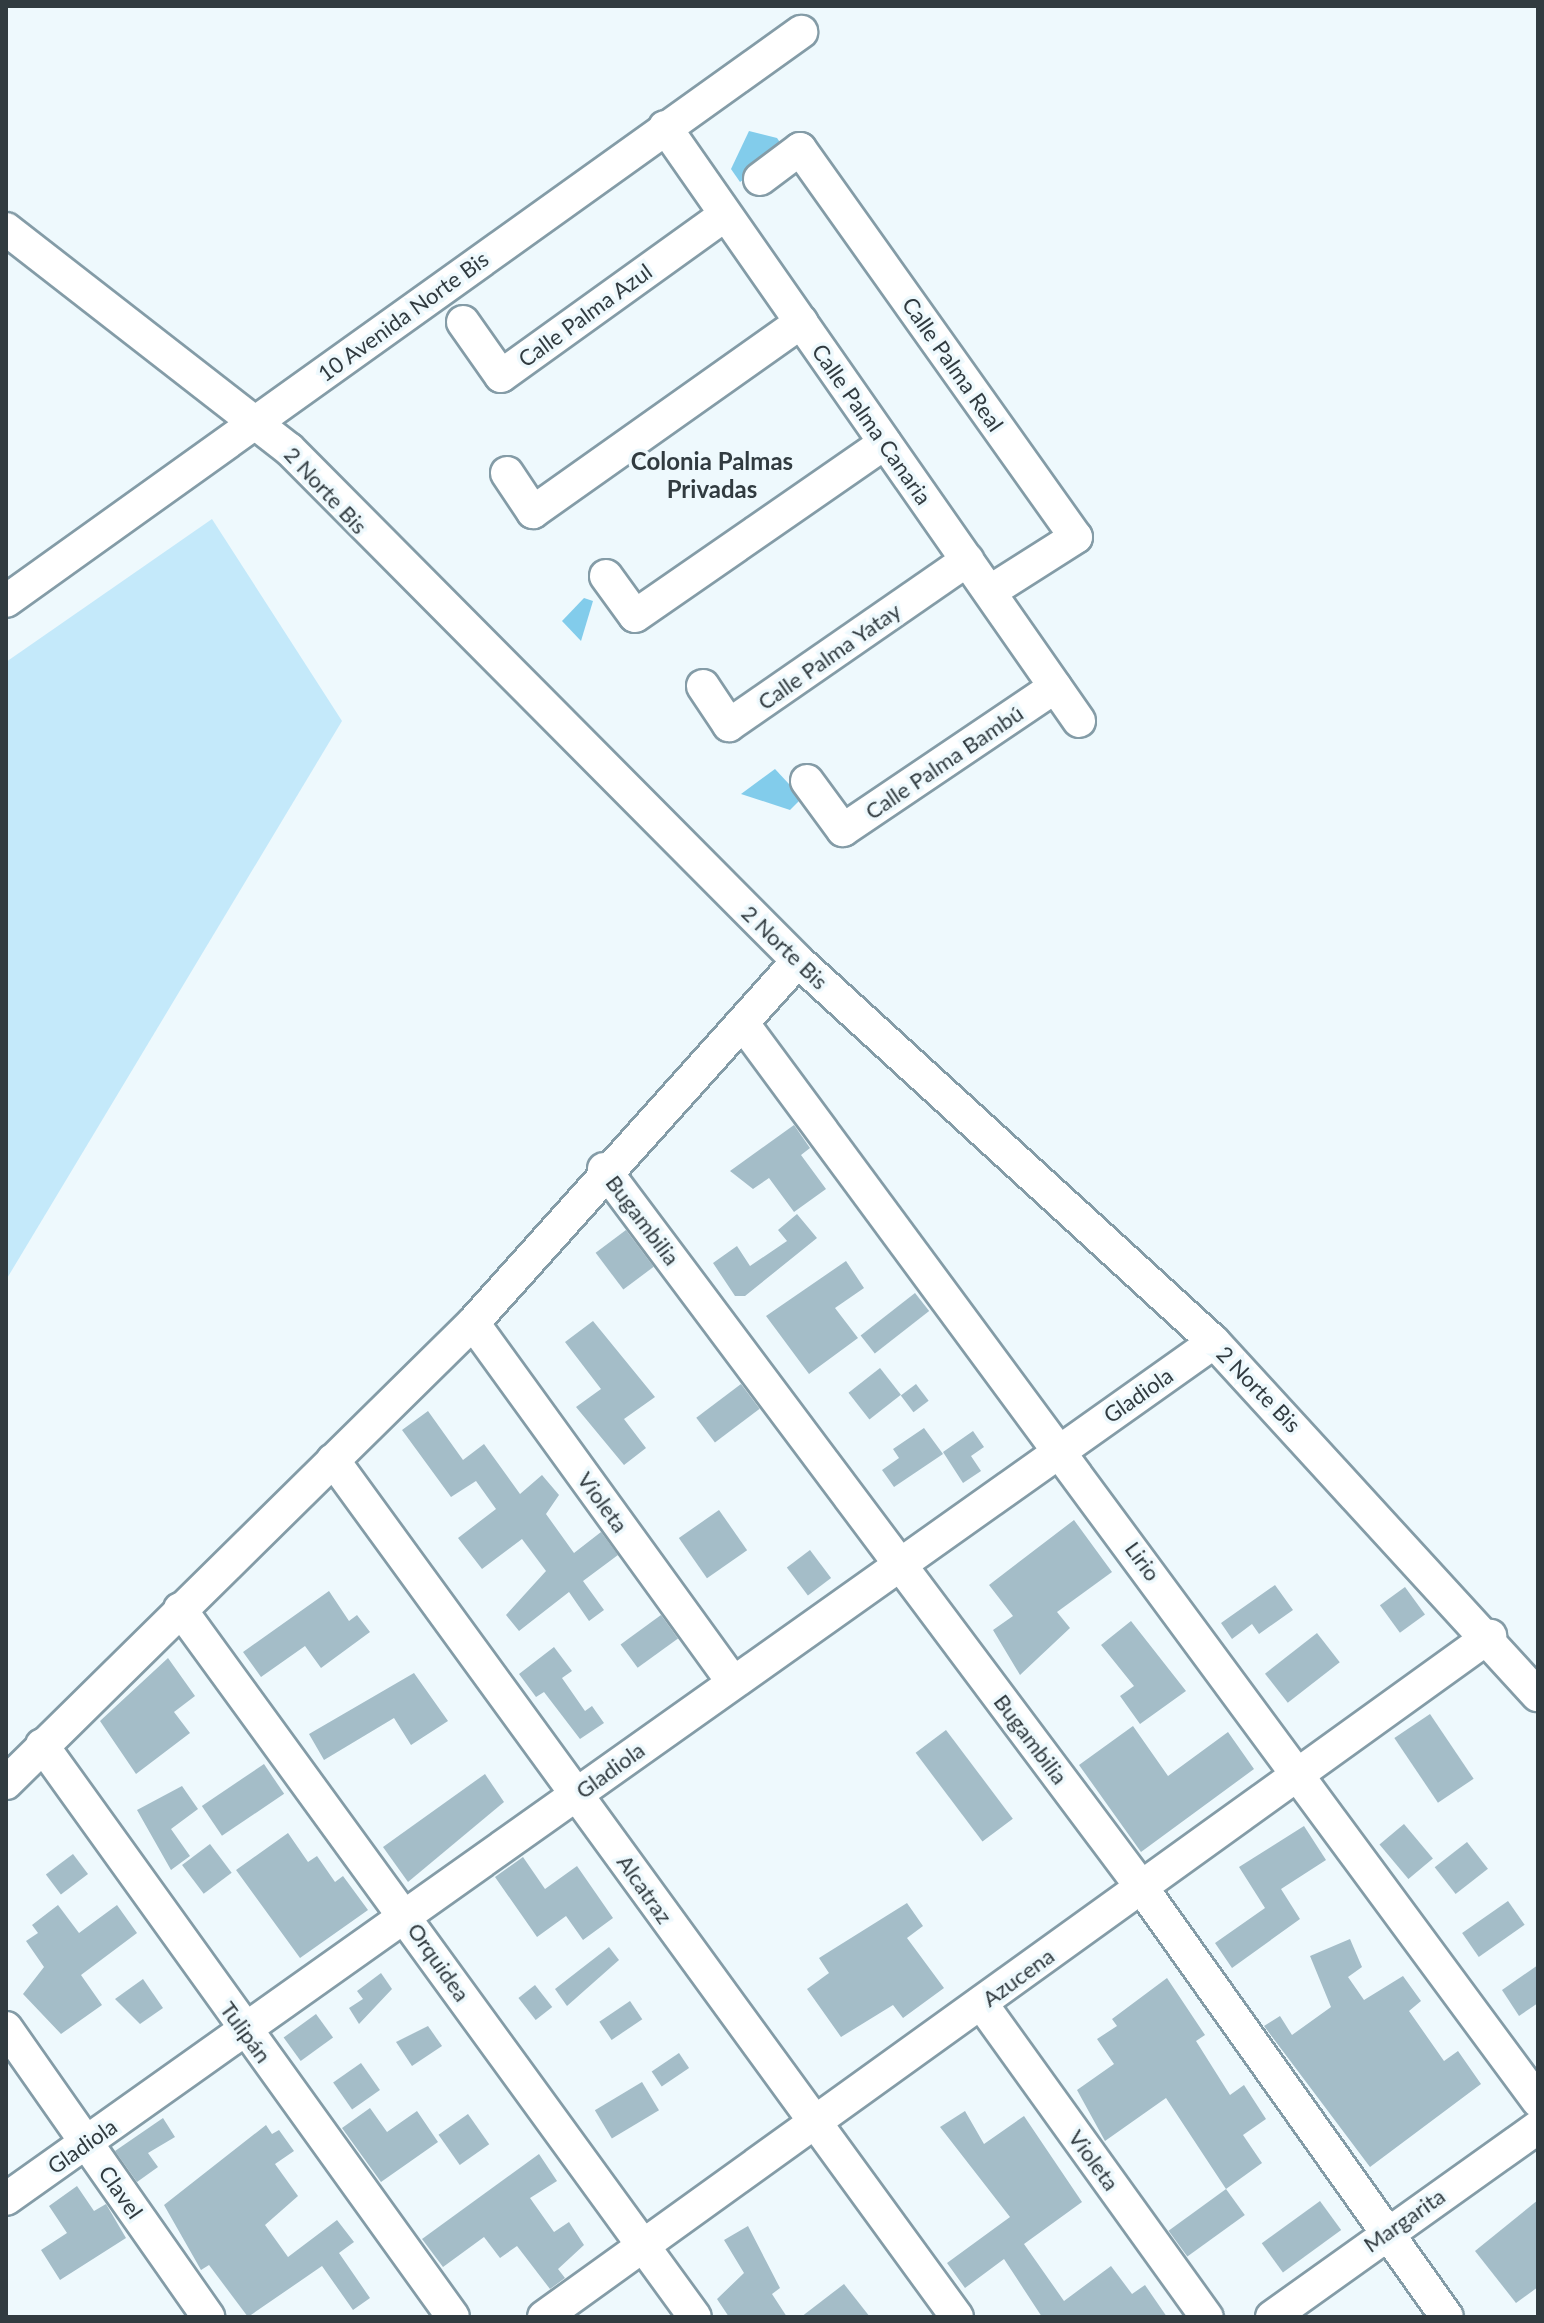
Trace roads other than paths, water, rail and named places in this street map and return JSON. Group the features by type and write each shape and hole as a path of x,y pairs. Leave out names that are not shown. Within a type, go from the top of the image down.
{"street":[{"name":"10 Avenida Norte Bis","path":"6,601 801,32"},
{"name":"Calle Palma Canaria","path":"665,127 724,216 991,591 1079,721"},
{"name":"Calle Palma Real","path":"760,179 800,149 1076,537 991,591"},
{"name":"Calle Palma Azul","path":"463,322 501,376 724,216"},
{"name":"2 Norte Bis","path":"6,229 259,420 798,961 1214,1342 1490,1636 1538,1695"},
{"path":"507,473 533,512 801,322"},
{"path":"606,576 635,616 885,443"},
{"name":"Calle Palma Yatay","path":"703,686 729,725 967,560"},
{"name":"Calle Palma Bambú","path":"807,781 843,830 1055,687"},
{"path":"6,1783 473,1323 604,1169 744,1025 798,961"},
{"name":"Lirio","path":"744,1025 1061,1449 1538,2101"},
{"name":"Bugambilia","path":"604,1169 1142,1888 1447,2317"},
{"name":"Violeta","path":"473,1323 733,1682"},
{"name":"Gladiola","path":"6,2199 408,1917 733,1682 1214,1342"},
{"name":"Alcatraz","path":"333,1460 577,1794 810,2123 957,2317"},
{"name":"Orquidea","path":"180,1609 408,1917 641,2246 695,2317"},
{"name":"Azucena","path":"544,2317 1490,1636"},
{"name":"Tulipán","path":"42,1745 453,2317"},
{"name":"Violeta","path":"981,2003 1207,2317"},
{"name":"Clavel","path":"6,2028 208,2317"},
{"name":"Margarita","path":"1272,2317 1386,2231 1538,2127"}],"water":[{"path":"749,131 777,138 786,151 740,182 731,169"},
{"path":"584,598 593,601 581,641 562,621"},
{"path":"775,769 802,798 790,810 741,794"}],"district":[{"name":"Colonia Palmas Privadas","path":"712,475"}]}
